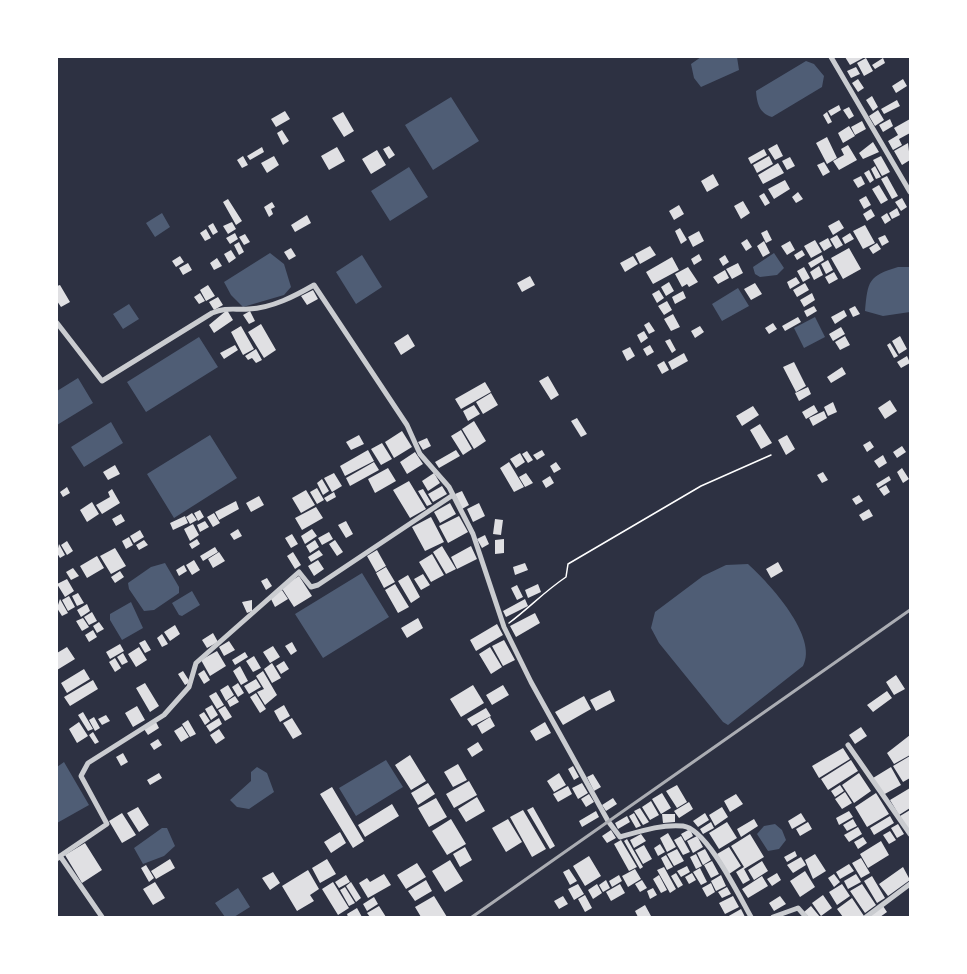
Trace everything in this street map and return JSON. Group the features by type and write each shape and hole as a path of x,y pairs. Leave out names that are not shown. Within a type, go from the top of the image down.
{"street":[{"path":"831,57 910,192"},
{"path":"57,323 102,381 212,313 227,307 249,309 292,298 314,285 408,425 420,454 453,495 473,534 504,627 531,682 608,821 620,837 656,827 685,826 697,831 713,853 751,917"},
{"path":"102,917 58,857 107,824 81,776 88,763 164,715 189,687 196,663 299,572 311,587 318,585 453,495"},
{"path":"848,745 910,834"},
{"path":"866,917 910,884"},
{"path":"773,917 798,908 806,917"}],"path":[{"path":"504,627 534,604 547,590 566,577 568,564 701,486 771,455"}],"water":[{"path":"701,57 737,57 739,70 701,87 694,78 691,64"},
{"path":"806,61 814,64 824,76 822,87 772,117 764,113 758,103 756,91"},
{"path":"451,97 479,141 433,170 405,125"},
{"path":"409,167 428,197 390,221 371,191"},
{"path":"162,213 170,227 155,237 146,223"},
{"path":"270,253 284,264 291,287 284,295 243,307 231,295 224,282"},
{"path":"774,253 784,268 777,275 760,277 755,274 753,267"},
{"path":"362,255 382,287 356,304 336,272"},
{"path":"898,267 910,267 910,312 883,316 865,311 871,281 881,273"},
{"path":"738,288 749,306 722,321 712,304"},
{"path":"129,304 139,319 123,329 113,314"},
{"path":"815,317 825,337 804,348 794,328"},
{"path":"199,337 218,367 146,412 127,382"},
{"path":"78,378 93,403 57,425 57,391"},
{"path":"111,422 123,443 84,467 71,447"},
{"path":"210,435 237,478 174,518 147,474"},
{"path":"165,563 179,587 179,593 154,610 144,611 129,589 128,583 151,567"},
{"path":"748,564 768,584 789,611 804,640 806,654 803,666 728,725 723,722 659,643 651,628 655,612 703,576 726,565"},
{"path":"362,573 389,617 323,658 295,614"},
{"path":"192,591 200,605 182,616 179,615 172,603"},
{"path":"131,602 143,628 122,640 110,620 110,614"},
{"path":"386,760 403,787 356,816 339,788"},
{"path":"64,762 89,805 57,823 57,767"},
{"path":"257,767 267,773 274,792 249,809 237,807 230,800 251,781 251,772"},
{"path":"775,824 782,830 786,840 779,849 768,851 757,834 764,826"},
{"path":"162,828 167,828 175,846 164,856 143,864 134,848"},
{"path":"238,888 250,907 234,917 225,917 215,903"}],"building":[{"path":"845,57 865,57 850,65"},
{"path":"866,58 873,71 864,76 857,63"},
{"path":"883,58 885,63 875,69 872,65"},
{"path":"856,67 860,74 851,78 847,71"},
{"path":"858,79 864,88 858,92 852,83"},
{"path":"903,79 907,86 896,93 892,86"},
{"path":"872,96 878,107 873,111 866,100"},
{"path":"897,100 900,106 884,114 881,109"},
{"path":"839,105 841,110 831,116 828,111"},
{"path":"849,107 854,116 849,119 843,110"},
{"path":"878,110 884,120 875,126 869,116"},
{"path":"285,111 290,119 276,127 271,119"},
{"path":"343,112 354,131 344,137 332,118"},
{"path":"827,112 832,122 828,124 823,115"},
{"path":"890,119 893,126 883,132 879,125"},
{"path":"910,119 910,133 899,139 902,145 893,150 888,141 898,135 894,128"},
{"path":"862,121 866,129 855,135 851,127"},
{"path":"849,126 855,136 843,143 838,133"},
{"path":"282,130 289,141 283,145 277,133"},
{"path":"827,137 837,158 827,164 816,143"},
{"path":"873,142 879,152 863,159 859,153"},
{"path":"908,143 910,160 902,165 894,151"},
{"path":"777,144 783,156 775,160 768,149"},
{"path":"848,145 857,160 839,170 833,161 844,155 841,149"},
{"path":"389,146 395,155 389,159 383,149"},
{"path":"262,147 264,152 250,160 247,156"},
{"path":"337,147 345,161 329,170 321,156"},
{"path":"764,149 767,155 751,164 748,158"},
{"path":"377,150 386,165 371,174 362,159"},
{"path":"243,156 248,165 242,168 237,160"},
{"path":"274,156 279,165 267,173 261,163"},
{"path":"769,156 773,164 757,173 753,165"},
{"path":"881,156 890,172 882,176 873,160"},
{"path":"790,157 795,166 787,170 782,161"},
{"path":"824,162 830,172 823,176 817,165"},
{"path":"778,163 784,173 763,184 758,175"},
{"path":"875,166 881,177 876,179 871,169"},
{"path":"869,170 874,180 870,183 864,173"},
{"path":"713,174 719,185 707,192 701,181"},
{"path":"861,176 865,184 858,188 853,180"},
{"path":"887,176 898,196 892,199 881,179"},
{"path":"785,180 790,189 774,199 768,189"},
{"path":"879,185 888,200 881,204 872,189"},
{"path":"798,192 803,199 796,203 792,197"},
{"path":"764,193 770,203 765,206 759,196"},
{"path":"866,196 871,205 864,209 859,200"},
{"path":"902,198 907,207 901,211 895,202"},
{"path":"228,199 242,221 236,225 223,202"},
{"path":"743,201 750,213 741,219 734,206"},
{"path":"272,202 275,207 271,209 273,214 269,217 264,207"},
{"path":"679,205 684,214 674,220 669,211"},
{"path":"897,208 900,215 892,219 889,213"},
{"path":"871,209 875,216 867,221 863,214"},
{"path":"887,213 891,220 885,224 881,217"},
{"path":"307,215 311,223 295,232 291,225"},
{"path":"839,220 844,228 833,235 828,226"},
{"path":"232,222 236,229 228,234 223,226"},
{"path":"213,223 218,232 213,235 208,226"},
{"path":"865,225 875,243 863,249 853,231"},
{"path":"680,228 687,240 681,244 675,231"},
{"path":"206,229 211,238 205,241 200,233"},
{"path":"767,230 772,240 766,243 761,233"},
{"path":"699,231 704,241 693,247 688,237"},
{"path":"235,233 238,239 230,244 226,238"},
{"path":"850,233 854,239 845,244 842,238"},
{"path":"245,234 250,242 244,245 239,237"},
{"path":"837,235 843,245 836,249 830,239"},
{"path":"885,235 889,242 882,246 878,238"},
{"path":"828,238 832,246 824,251 819,243"},
{"path":"747,239 752,247 746,251 741,243"},
{"path":"815,240 822,252 811,258 804,246"},
{"path":"764,241 770,253 763,257 757,246"},
{"path":"790,241 795,250 787,255 781,246"},
{"path":"239,242 244,252 239,255 234,245"},
{"path":"877,243 881,249 873,254 869,248"},
{"path":"650,246 656,255 640,264 635,254"},
{"path":"291,248 296,256 289,260 284,252"},
{"path":"849,248 861,269 843,279 831,258"},
{"path":"231,250 236,258 229,263 224,254"},
{"path":"802,250 805,255 797,260 794,255"},
{"path":"699,254 702,260 694,265 691,259"},
{"path":"725,255 729,262 723,266 719,259"},
{"path":"822,255 824,260 811,268 808,263"},
{"path":"180,256 184,262 176,267 172,261"},
{"path":"633,256 638,264 625,272 620,263"},
{"path":"672,257 679,270 653,284 646,272"},
{"path":"217,258 222,266 214,270 210,263"},
{"path":"828,260 833,270 826,274 821,264"},
{"path":"188,263 192,270 183,275 179,268"},
{"path":"738,263 743,273 732,279 726,269"},
{"path":"819,266 823,275 814,280 810,272"},
{"path":"688,267 698,282 689,287 687,284 682,287 675,274"},
{"path":"804,267 810,278 803,282 797,271"},
{"path":"725,270 729,278 718,284 713,277"},
{"path":"834,272 838,279 829,284 825,277"},
{"path":"530,276 535,285 522,292 517,283"},
{"path":"796,277 800,283 790,289 787,282"},
{"path":"669,282 674,291 666,296 661,287"},
{"path":"755,283 762,294 751,300 744,289"},
{"path":"805,283 809,290 797,297 793,290"},
{"path":"60,285 70,302 61,307 57,301 57,286"},
{"path":"208,285 215,296 206,301 200,290"},
{"path":"313,290 318,299 307,305 301,296"},
{"path":"659,290 664,298 657,303 652,294"},
{"path":"683,291 686,298 675,304 672,297"},
{"path":"200,293 205,301 199,304 194,297"},
{"path":"812,293 815,300 804,307 800,300"},
{"path":"218,297 223,305 214,310 209,302"},
{"path":"667,301 672,310 664,315 658,306"},
{"path":"814,306 817,311 807,317 804,311"},
{"path":"855,306 860,314 853,317 849,309"},
{"path":"227,310 233,320 214,333 209,325"},
{"path":"844,310 847,316 835,324 831,317"},
{"path":"250,311 255,321 249,324 243,315"},
{"path":"673,314 680,327 671,331 664,319"},
{"path":"798,317 801,322 785,331 782,326"},
{"path":"649,322 655,331 649,334 644,325"},
{"path":"773,323 777,329 769,334 765,328"},
{"path":"261,324 276,350 264,358 248,332"},
{"path":"241,326 254,349 243,355 231,332"},
{"path":"700,326 704,332 695,338 691,331"},
{"path":"841,327 845,334 833,341 829,334"},
{"path":"644,331 648,338 641,343 637,335"},
{"path":"408,334 415,346 401,355 394,343"},
{"path":"845,336 850,345 840,350 835,342"},
{"path":"900,336 907,349 899,354 892,341"},
{"path":"670,339 676,350 672,353 665,341"},
{"path":"890,343 898,356 894,358 887,345"},
{"path":"235,345 238,350 224,359 220,353"},
{"path":"650,345 654,352 647,356 643,349"},
{"path":"630,347 635,356 627,361 622,351"},
{"path":"256,349 262,360 256,363 252,358 248,360 245,356"},
{"path":"684,353 688,361 672,370 668,362"},
{"path":"907,356 910,363 901,368 897,362"},
{"path":"664,361 669,370 662,374 657,365"},
{"path":"794,362 806,386 796,392 783,367"},
{"path":"842,367 846,374 831,383 827,377"},
{"path":"548,376 559,395 551,400 539,381"},
{"path":"485,382 491,392 461,409 455,399"},
{"path":"808,387 811,394 799,401 795,393"},
{"path":"491,393 498,405 483,414 476,402"},
{"path":"890,400 897,411 885,419 878,408"},
{"path":"833,402 837,412 828,416 824,407"},
{"path":"474,405 480,414 468,421 463,411"},
{"path":"814,405 818,412 806,419 802,412"},
{"path":"753,406 759,415 742,426 736,416"},
{"path":"824,411 827,418 813,426 809,418"},
{"path":"577,418 587,434 581,437 571,421"},
{"path":"474,421 486,441 474,449 462,429"},
{"path":"760,424 772,443 761,449 750,430"},
{"path":"461,430 472,449 463,455 451,436"},
{"path":"402,431 412,447 394,458 385,442"},
{"path":"359,435 364,444 351,450 346,442"},
{"path":"787,435 795,449 786,455 778,440"},
{"path":"427,438 431,446 423,450 418,442"},
{"path":"870,441 874,447 867,452 863,445"},
{"path":"382,443 392,459 381,465 371,449"},
{"path":"902,446 906,452 897,458 893,452"},
{"path":"368,450 374,461 345,476 340,466"},
{"path":"456,450 460,456 439,468 435,462"},
{"path":"542,450 545,455 537,460 533,455"},
{"path":"527,451 533,460 528,463 522,454"},
{"path":"415,452 423,464 407,474 400,462"},
{"path":"520,453 525,462 516,468 510,459"},
{"path":"883,455 887,463 879,468 874,461"},
{"path":"374,462 379,470 350,486 346,478"},
{"path":"509,462 524,487 514,492 500,468"},
{"path":"556,462 561,469 554,473 550,466"},
{"path":"115,465 120,474 108,480 103,472"},
{"path":"388,468 396,481 375,493 368,479"},
{"path":"902,468 909,479 903,483 897,472"},
{"path":"823,472 828,480 822,483 817,475"},
{"path":"334,473 342,486 332,492 324,478"},
{"path":"434,473 440,483 428,491 422,481"},
{"path":"526,473 533,483 525,487 519,477"},
{"path":"550,476 554,483 546,488 542,481"},
{"path":"889,476 891,480 878,488 876,484"},
{"path":"322,479 329,491 323,495 317,483"},
{"path":"409,481 426,509 410,518 393,490"},
{"path":"886,485 890,492 884,496 879,489"},
{"path":"442,486 447,494 433,502 428,494"},
{"path":"67,487 70,493 63,497 60,492"},
{"path":"317,488 324,500 317,504 310,492"},
{"path":"112,489 120,503 102,514 96,505 110,497 108,492"},
{"path":"423,489 432,504 427,506 418,491"},
{"path":"306,490 315,505 301,513 292,498"},
{"path":"462,491 469,505 462,509 455,494"},
{"path":"334,492 336,497 327,502 324,498"},
{"path":"859,495 863,501 856,505 852,499"},
{"path":"259,496 264,505 251,512 246,503"},
{"path":"236,501 239,509 219,520 215,512"},
{"path":"92,502 99,514 87,522 80,510"},
{"path":"450,503 456,514 440,523 434,512"},
{"path":"479,503 485,516 473,522 467,509"},
{"path":"316,507 323,518 302,530 295,518"},
{"path":"869,509 873,516 863,521 859,515"},
{"path":"200,510 204,517 198,521 194,513"},
{"path":"192,513 197,520 190,524 186,517"},
{"path":"214,513 220,523 213,527 207,517"},
{"path":"121,514 125,521 116,526 112,519"},
{"path":"185,516 188,523 173,530 170,523"},
{"path":"459,516 468,532 448,543 439,526"},
{"path":"431,517 444,542 425,551 412,527"},
{"path":"495,519 503,520 501,535 493,534"},
{"path":"205,521 209,527 200,532 197,525"},
{"path":"346,521 353,534 346,538 338,525"},
{"path":"193,524 199,535 190,541 184,529"},
{"path":"238,529 242,536 234,540 230,534"},
{"path":"312,529 317,536 305,544 301,536"},
{"path":"140,530 144,537 134,543 130,536"},
{"path":"329,532 333,539 322,545 318,538"},
{"path":"292,534 298,544 291,548 285,538"},
{"path":"485,535 489,544 482,548 477,539"},
{"path":"129,537 133,545 126,549 122,541"},
{"path":"197,539 200,544 192,549 189,544"},
{"path":"504,539 504,553 495,554 495,540"},
{"path":"144,540 148,545 139,550 136,545"},
{"path":"315,540 319,547 310,553 306,546"},
{"path":"335,540 343,552 337,556 329,544"},
{"path":"67,541 73,551 67,555 61,545"},
{"path":"59,544 65,555 60,558 57,553"},
{"path":"442,546 456,569 446,574 433,552"},
{"path":"471,546 477,559 457,569 451,557"},
{"path":"215,547 218,552 203,561 200,556"},
{"path":"115,548 126,566 111,574 100,556"},
{"path":"319,550 323,555 311,562 308,557"},
{"path":"377,550 386,566 376,572 367,556"},
{"path":"219,552 225,561 213,568 208,559"},
{"path":"293,552 301,565 295,569 287,556"},
{"path":"432,554 444,575 431,582 419,562"},
{"path":"97,556 104,568 87,578 80,566"},
{"path":"194,560 200,570 192,575 186,565"},
{"path":"318,560 324,569 314,576 308,566"},
{"path":"778,562 783,571 771,578 766,569"},
{"path":"525,563 528,570 515,575 513,567"},
{"path":"184,565 187,571 179,576 176,570"},
{"path":"386,567 395,582 384,588 376,573"},
{"path":"73,568 79,576 71,580 66,572"},
{"path":"120,571 124,577 115,583 111,577"},
{"path":"423,574 430,585 421,590 414,579"},
{"path":"408,575 420,597 411,603 398,581"},
{"path":"299,576 312,596 294,607 281,587"},
{"path":"267,578 272,586 266,590 261,581"},
{"path":"67,579 74,591 65,597 57,584"},
{"path":"395,584 409,607 398,613 385,590"},
{"path":"538,584 541,592 528,598 525,590"},
{"path":"517,585 523,597 517,600 511,588"},
{"path":"282,590 288,599 275,607 270,597"},
{"path":"78,593 84,603 77,606 72,596"},
{"path":"69,596 75,607 68,611 62,600"},
{"path":"60,599 68,613 62,616 57,608"},
{"path":"525,599 528,606 506,617 503,611"},
{"path":"252,600 252,611 247,613 242,602"},
{"path":"87,604 90,611 81,617 77,610"},
{"path":"92,612 97,621 89,625 84,617"},
{"path":"535,613 540,623 516,637 510,626"},
{"path":"83,618 89,627 82,631 76,621"},
{"path":"418,618 423,628 407,638 401,628"},
{"path":"99,622 104,629 97,633 93,626"},
{"path":"497,624 503,635 476,651 470,640"},
{"path":"175,625 180,634 170,641 164,632"},
{"path":"93,630 97,637 89,642 85,635"},
{"path":"213,633 218,642 207,648 202,640"},
{"path":"162,634 168,644 162,647 157,638"},
{"path":"145,640 151,650 145,653 139,643"},
{"path":"504,640 515,660 503,666 492,646"},
{"path":"229,641 235,650 224,656 219,647"},
{"path":"292,642 297,651 291,655 285,646"},
{"path":"120,644 124,651 110,659 106,652"},
{"path":"273,646 280,657 270,663 263,652"},
{"path":"67,647 75,659 57,670 57,653"},
{"path":"139,647 147,660 136,667 128,654"},
{"path":"490,647 502,667 491,674 479,654"},
{"path":"217,651 226,666 210,676 201,660"},
{"path":"245,652 248,657 235,665 232,660"},
{"path":"123,653 128,662 122,665 117,657"},
{"path":"254,656 261,668 253,672 246,661"},
{"path":"115,658 121,668 115,672 109,662"},
{"path":"284,661 289,669 281,674 276,666"},
{"path":"272,663 281,678 272,683 264,669"},
{"path":"240,666 248,681 241,685 233,671"},
{"path":"84,669 90,679 67,693 61,683"},
{"path":"204,670 210,680 204,684 198,674"},
{"path":"183,671 190,682 185,685 178,674"},
{"path":"263,671 277,695 265,705 257,692 264,689 256,676"},
{"path":"896,675 905,689 894,695 886,682"},
{"path":"256,679 261,687 249,694 244,686"},
{"path":"93,680 98,689 70,706 64,697"},
{"path":"145,683 159,706 150,712 136,688"},
{"path":"238,683 244,693 238,697 232,687"},
{"path":"228,685 234,695 226,701 220,690"},
{"path":"473,685 484,703 461,717 450,699"},
{"path":"503,685 509,695 492,705 486,695"},
{"path":"610,690 615,701 596,711 590,700"},
{"path":"887,691 892,698 873,712 867,705"},
{"path":"216,692 224,705 217,709 209,696"},
{"path":"256,693 266,709 260,713 250,697"},
{"path":"235,696 239,702 230,707 227,701"},
{"path":"584,696 591,709 563,725 555,712"},
{"path":"212,705 218,715 211,720 205,709"},
{"path":"284,705 290,716 280,722 274,711"},
{"path":"137,706 145,720 133,727 125,713"},
{"path":"225,706 232,717 225,721 218,710"},
{"path":"486,708 491,716 472,726 467,719"},
{"path":"83,712 93,729 88,731 78,715"},
{"path":"204,712 210,721 205,725 199,715"},
{"path":"106,715 110,721 102,725 98,719"},
{"path":"94,717 100,728 95,731 89,720"},
{"path":"490,717 495,726 482,734 477,725"},
{"path":"219,718 222,724 210,732 206,726"},
{"path":"292,718 302,734 293,739 283,723"},
{"path":"188,720 196,734 190,737 182,724"},
{"path":"79,722 88,736 77,743 69,729"},
{"path":"156,722 159,728 148,735 144,729"},
{"path":"545,722 551,733 536,741 530,731"},
{"path":"182,726 189,737 181,742 174,731"},
{"path":"861,727 867,736 855,744 849,735"},
{"path":"219,729 225,738 216,744 210,735"},
{"path":"93,732 99,742 95,744 89,735"},
{"path":"910,735 910,755 894,764 887,753"},
{"path":"158,739 162,745 154,750 150,744"},
{"path":"478,742 483,750 472,757 467,749"},
{"path":"843,748 850,759 819,778 812,766"},
{"path":"123,753 128,762 121,766 116,757"},
{"path":"410,755 426,781 411,790 395,765"},
{"path":"910,756 910,778 903,782 893,766"},
{"path":"851,760 858,771 828,790 821,779"},
{"path":"458,764 467,780 453,787 444,772"},
{"path":"573,766 579,777 574,780 568,769"},
{"path":"891,767 901,785 883,795 873,778"},
{"path":"159,773 162,778 150,785 147,780"},
{"path":"559,773 566,785 554,792 547,781"},
{"path":"859,773 871,791 854,803 842,785"},
{"path":"593,774 601,787 594,791 587,777"},
{"path":"469,781 477,795 454,808 446,794"},
{"path":"428,783 435,794 418,805 411,793"},
{"path":"582,783 588,793 578,799 572,788"},
{"path":"677,785 687,802 677,808 666,791"},
{"path":"840,785 844,791 835,797 831,791"},
{"path":"568,786 572,794 558,802 553,794"},
{"path":"332,787 364,841 353,848 320,794"},
{"path":"910,788 910,808 899,815 890,800"},
{"path":"845,792 852,803 842,809 835,799"},
{"path":"662,793 671,808 661,814 652,799"},
{"path":"876,793 889,814 867,827 855,807"},
{"path":"589,794 594,802 586,807 581,799"},
{"path":"736,794 743,804 730,812 724,801"},
{"path":"477,797 485,811 466,822 458,809"},
{"path":"436,798 447,817 429,827 418,808"},
{"path":"613,798 617,804 606,811 602,805"},
{"path":"651,801 659,815 650,820 642,807"},
{"path":"689,802 693,809 679,818 674,811"},
{"path":"392,804 399,816 365,837 358,825"},
{"path":"138,807 149,825 139,832 127,813"},
{"path":"533,807 555,846 550,849 527,810"},
{"path":"722,807 728,817 715,826 709,815"},
{"path":"640,808 649,822 643,825 634,811"},
{"path":"523,810 546,849 532,857 510,817"},
{"path":"910,810 910,832 900,816"},
{"path":"596,811 599,817 582,827 579,821"},
{"path":"849,811 853,817 839,825 836,818"},
{"path":"122,813 136,835 122,843 109,821"},
{"path":"634,813 641,826 636,828 629,816"},
{"path":"705,813 709,820 698,827 693,821"},
{"path":"801,813 806,821 792,829 788,821"},
{"path":"662,814 675,814 675,822 663,823"},
{"path":"627,816 630,822 618,829 615,823"},
{"path":"890,816 894,823 874,835 870,828"},
{"path":"451,819 466,844 447,855 432,831"},
{"path":"508,819 522,842 506,852 492,828"},
{"path":"754,819 758,826 741,837 737,829"},
{"path":"853,819 857,826 847,831 843,825"},
{"path":"711,822 714,828 703,834 700,829"},
{"path":"727,822 737,838 719,849 709,833"},
{"path":"808,822 812,829 800,836 796,829"},
{"path":"898,824 904,834 897,838 891,828"},
{"path":"858,827 862,834 849,842 844,835"},
{"path":"690,829 693,836 685,841 681,834"},
{"path":"611,830 616,838 607,843 602,836"},
{"path":"890,831 896,840 889,844 883,835"},
{"path":"340,832 346,843 331,853 324,842"},
{"path":"668,833 676,847 667,852 660,838"},
{"path":"641,834 646,841 634,848 630,840"},
{"path":"750,834 764,857 744,869 750,880 743,884 736,872 744,867 731,846"},
{"path":"681,836 690,852 683,855 674,840"},
{"path":"697,836 703,847 693,853 687,841"},
{"path":"863,837 867,843 858,849 854,842"},
{"path":"627,839 643,867 640,869 624,841"},
{"path":"621,840 637,867 629,871 614,844"},
{"path":"881,841 889,855 868,868 860,854"},
{"path":"85,843 102,870 82,883 65,855"},
{"path":"660,844 665,852 658,856 654,848"},
{"path":"644,845 652,859 643,864 635,850"},
{"path":"465,847 472,860 460,867 453,854"},
{"path":"729,847 741,866 729,874 717,854"},
{"path":"677,849 684,861 674,866 667,854"},
{"path":"705,849 711,860 703,865 697,853"},
{"path":"795,851 797,856 787,862 784,857"},
{"path":"696,854 702,866 696,869 690,857"},
{"path":"815,854 826,871 813,879 805,860"},
{"path":"666,855 673,867 667,870 661,858"},
{"path":"589,856 601,876 585,886 573,866"},
{"path":"801,857 806,865 793,873 787,865"},
{"path":"861,858 870,873 861,878 852,863"},
{"path":"170,859 175,868 156,879 151,871"},
{"path":"327,859 336,874 320,883 312,868"},
{"path":"450,860 463,881 445,892 432,871"},
{"path":"712,861 719,874 711,878 704,865"},
{"path":"762,861 768,871 754,880 748,870"},
{"path":"417,863 426,877 406,889 397,875"},
{"path":"849,864 854,871 840,879 836,872"},
{"path":"146,865 154,878 149,882 141,868"},
{"path":"687,866 690,872 681,877 677,871"},
{"path":"664,867 676,889 670,893 657,870"},
{"path":"903,867 910,880 888,896 879,884"},
{"path":"700,868 707,882 701,885 693,872"},
{"path":"569,869 577,881 570,885 563,872"},
{"path":"635,869 641,879 628,887 622,876"},
{"path":"308,870 319,889 310,895 314,901 297,911 282,886"},
{"path":"805,871 815,887 800,897 790,881"},
{"path":"273,872 280,883 270,890 262,878"},
{"path":"676,873 683,885 678,888 671,876"},
{"path":"692,873 696,880 689,884 685,877"},
{"path":"777,873 781,880 772,886 767,879"},
{"path":"384,874 391,885 368,898 359,883 367,878 370,882"},
{"path":"834,874 840,882 834,887 828,878"},
{"path":"856,874 861,882 848,889 844,881"},
{"path":"346,875 350,882 339,888 335,882"},
{"path":"619,875 622,881 612,887 609,881"},
{"path":"659,875 667,890 661,893 653,879"},
{"path":"721,875 726,886 716,891 711,881"},
{"path":"762,876 768,886 748,898 742,889"},
{"path":"872,876 885,898 877,903 864,881"},
{"path":"426,880 432,891 415,901 408,891"},
{"path":"606,880 610,888 603,892 599,885"},
{"path":"642,880 647,888 640,892 635,884"},
{"path":"155,882 165,898 153,905 143,889"},
{"path":"333,882 349,908 338,915 322,889"},
{"path":"351,882 361,898 356,902 346,886"},
{"path":"711,883 715,892 707,897 702,888"},
{"path":"578,884 584,894 574,900 568,889"},
{"path":"597,884 602,893 593,899 588,890"},
{"path":"620,884 625,893 611,901 606,892"},
{"path":"842,884 850,896 837,905 829,892"},
{"path":"862,884 876,905 865,913 850,891"},
{"path":"345,887 355,903 349,906 340,890"},
{"path":"727,887 731,894 722,898 718,892"},
{"path":"653,888 657,895 650,899 647,891"},
{"path":"585,895 592,908 585,912 578,899"},
{"path":"823,895 832,908 821,916 812,903"},
{"path":"434,896 447,917 421,917 415,907"},
{"path":"563,896 568,904 559,909 554,901"},
{"path":"733,896 739,907 725,914 719,903"},
{"path":"780,896 786,904 774,911 769,903"},
{"path":"374,897 378,904 367,911 363,904"},
{"path":"852,898 864,916 843,917 837,909"},
{"path":"645,905 651,916 638,917 635,911"},
{"path":"379,906 386,917 370,917 367,913"},
{"path":"811,906 820,917 809,917 804,912"},
{"path":"883,906 887,912 880,917 868,917"},
{"path":"357,908 362,917 348,917 347,914"},
{"path":"741,909 745,917 727,917"}],"railway":[{"path":"472,917 910,610"}]}
